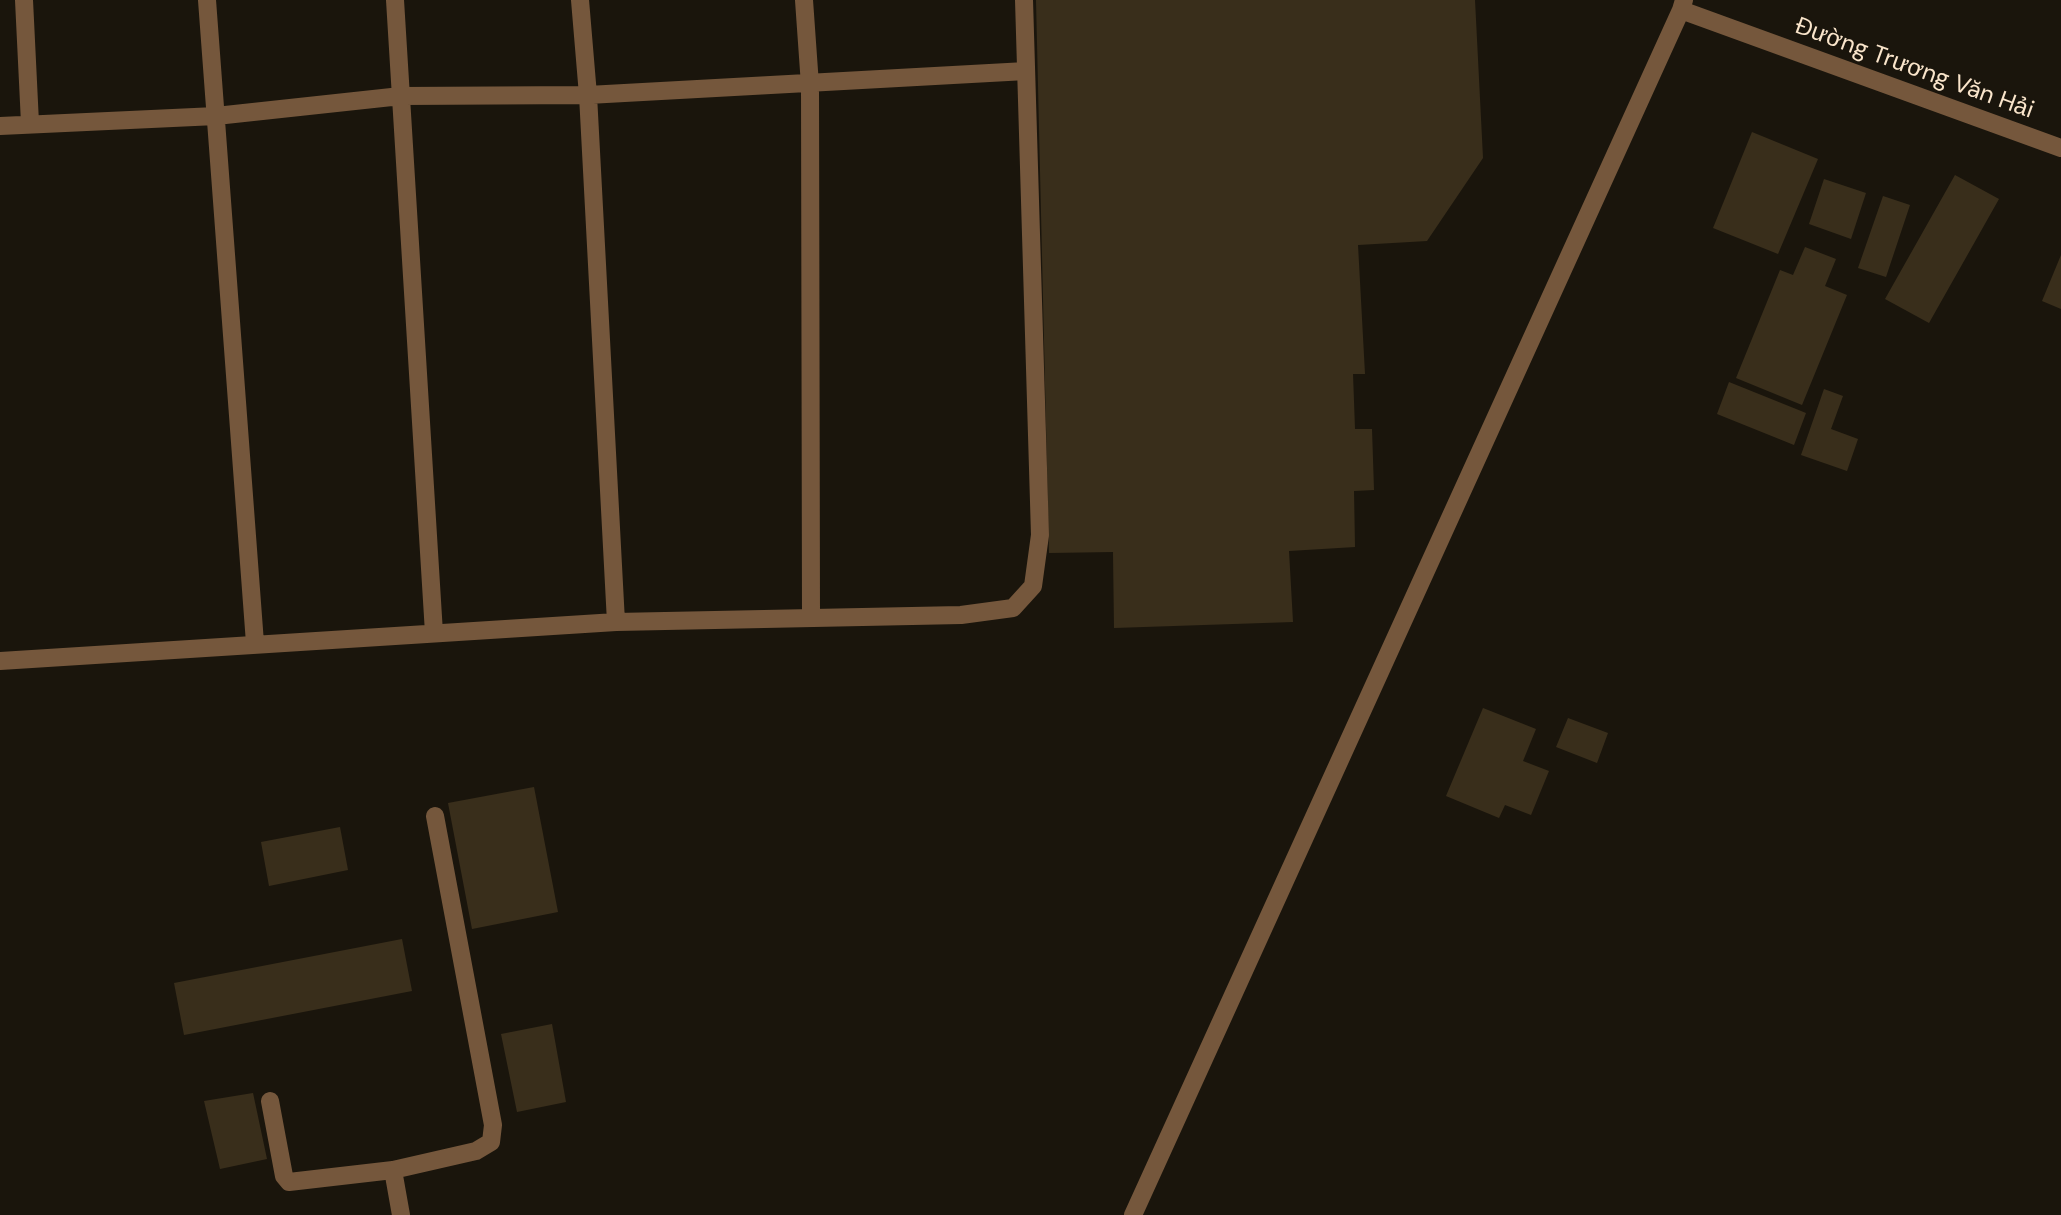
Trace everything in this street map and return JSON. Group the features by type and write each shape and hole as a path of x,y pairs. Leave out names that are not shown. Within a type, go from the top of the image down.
{"street":[{"path":"24,0 30,123"},
{"path":"207,0 255,643"},
{"path":"395,0 434,633"},
{"path":"580,0 588,95 616,622"},
{"path":"804,0 810,85 811,618"},
{"path":"0,661 616,622 961,615 1013,608 1034,586 1040,535 1024,0"},
{"path":"1133,1215 1683,5"},
{"name":"Đường Trương Văn Hải","path":"1683,5 2061,148"},
{"path":"0,126 216,116 401,96 588,95 810,85 1026,71"},
{"path":"270,1101 284,1176 289,1182 393,1170 476,1151 491,1142 493,1125 435,816"},
{"path":"393,1170 401,1215"}],"building":[{"path":"1036,0 1475,0 1483,158 1427,241 1358,245 1365,374 1353,374 1355,429 1372,429 1374,490 1354,491 1355,547 1289,551 1293,622 1114,628 1113,552 1049,553"},
{"path":"1752,132 1818,159 1778,254 1713,228"},
{"path":"1955,175 1999,199 1929,323 1885,299"},
{"path":"1824,179 1866,193 1851,239 1809,224"},
{"path":"1883,196 1910,205 1886,277 1858,268"},
{"path":"1805,247 1836,259 1825,286 1847,295 1802,405 1736,378 1780,270 1793,275"},
{"path":"2061,255 2061,309 2042,301"},
{"path":"1729,382 1806,413 1794,445 1717,414"},
{"path":"1824,389 1843,396 1831,429 1858,439 1847,471 1801,455"},
{"path":"1483,708 1536,729 1523,761 1549,771 1531,815 1505,805 1499,818 1446,796"},
{"path":"1568,718 1608,733 1597,763 1556,747"},
{"path":"534,787 558,912 472,929 448,803"},
{"path":"340,827 348,870 269,886 261,842"},
{"path":"402,939 412,991 184,1035 174,983"},
{"path":"552,1024 566,1102 517,1112 501,1034"},
{"path":"253,1093 267,1159 220,1169 204,1101"}]}
